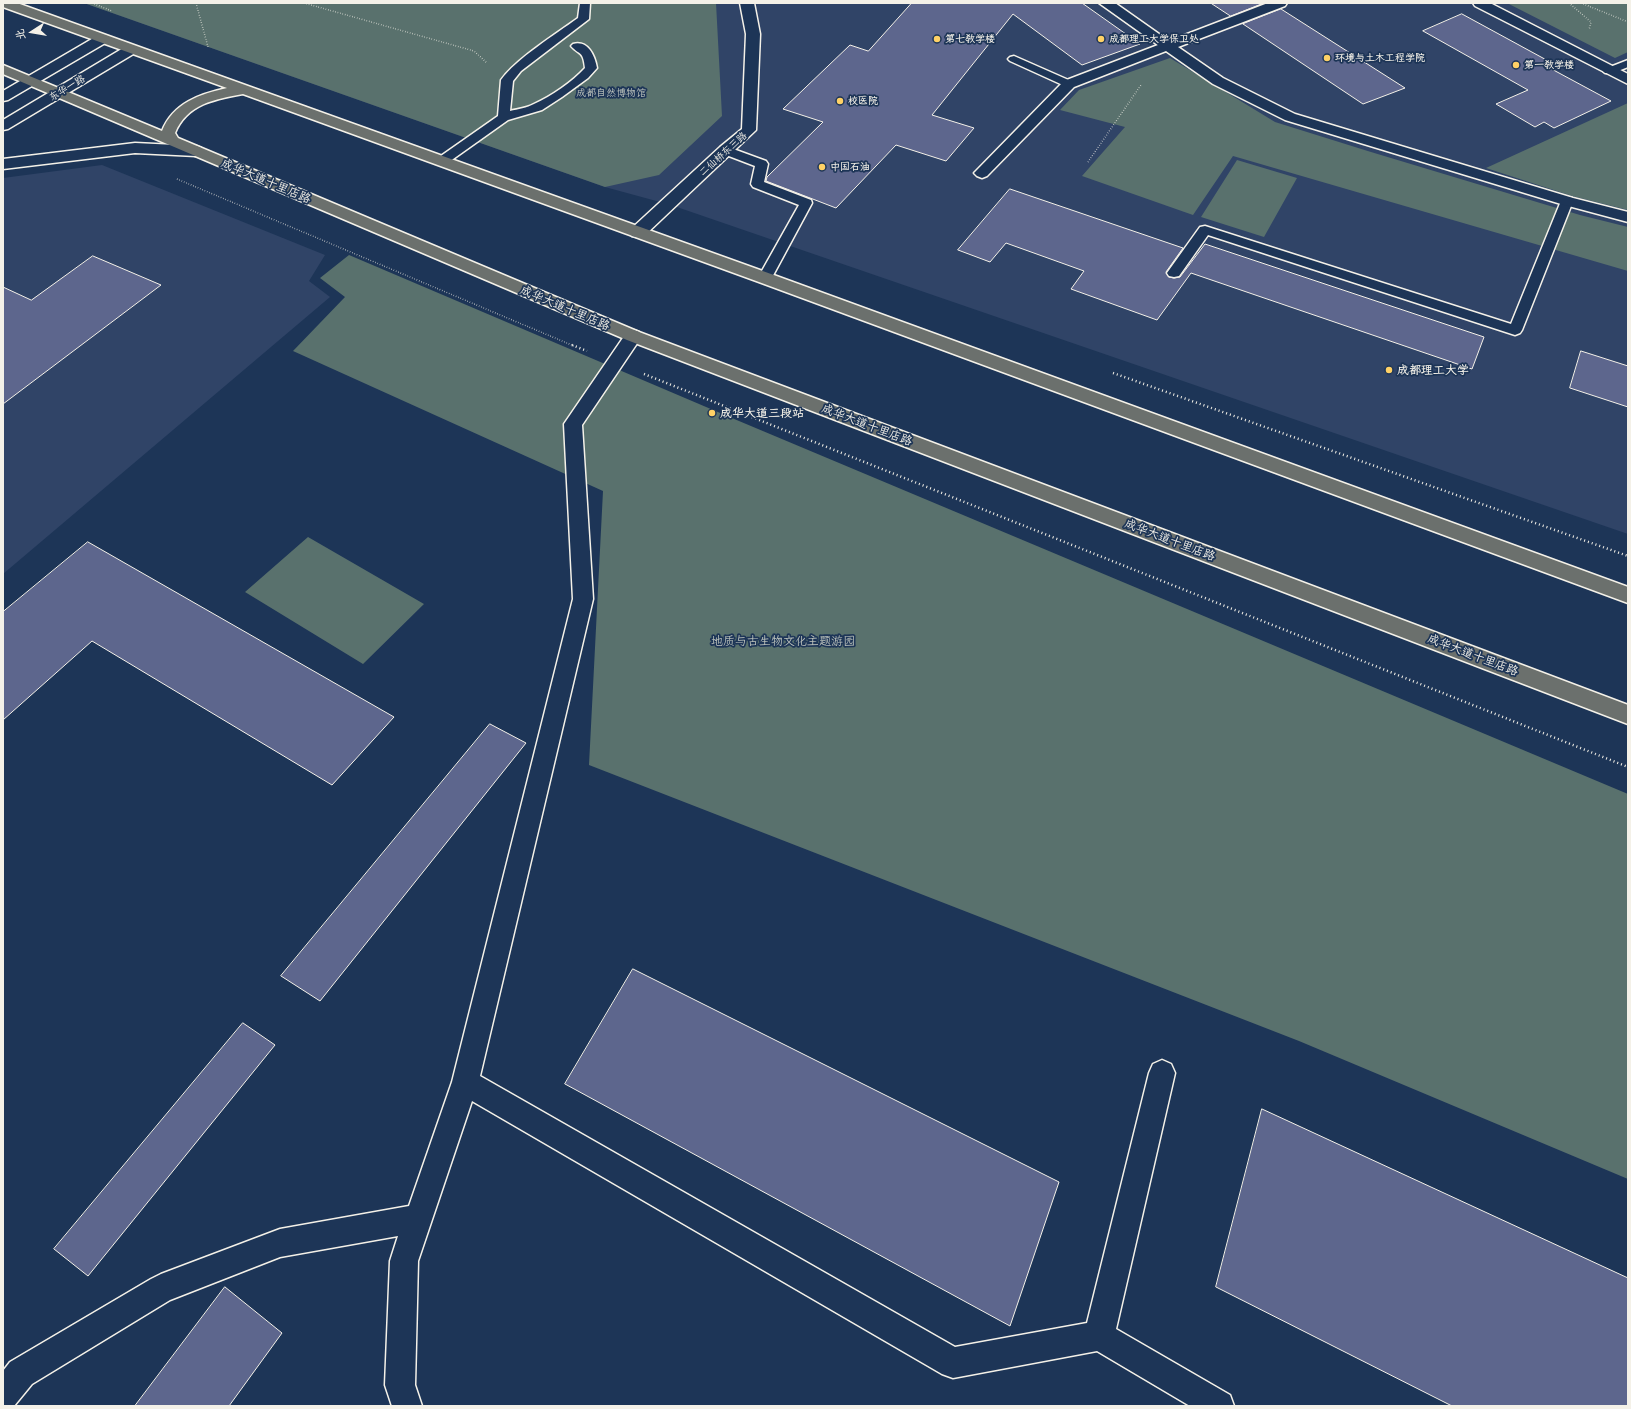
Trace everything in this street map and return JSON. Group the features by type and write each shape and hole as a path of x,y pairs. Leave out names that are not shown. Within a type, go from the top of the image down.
{"main road":[{"path":"5,3 130,50 765,278 1628,595"},
{"name":"成华大道十里店路","path":"3,69 633,336 1628,714"},
{"path":"173,142 168,133 176,117 201,100 224,92 242,90"}],"street":[{"name":"二仙桥东三路","path":"638,232 725,150 749,130 753,34 747,3"},
{"path":"1106,3 1167,47 1218,81 1290,117 1567,202 1628,217"},
{"path":"982,173 1069,84 1280,3"},
{"path":"1480,3 1628,80"},
{"path":"3,97 102,39"},
{"name":"东华一路","path":"3,126 130,50"},
{"path":"3,164 135,148 196,151"},
{"path":"407,1406 400,1385 404,1261 465,1082 583,599 573,424 633,336"},
{"path":"1099,1336 1162,1073"},
{"path":"465,1082 953,1363 1099,1336 1219,1406"},
{"path":"3,1396 21,1373 161,1289 280,1244 419,1218"}],"lane":[{"path":"504,117 507,80 517,69 583,19 585,3"},
{"path":"442,161 504,117 538,107 584,76 592,68 590,58 586,49 577,46"},
{"path":"1014,59 1069,84"},
{"path":"1609,70 1628,63"},
{"path":"725,150 762,164 757,184 806,203 765,278"},
{"path":"1174,273 1205,230 1515,330 1567,202"}],"path":[{"path":"196,3 208,47"},
{"path":"304,3 474,51 507,80"},
{"path":"1569,3 1591,22 1588,36"},
{"path":"1581,3 1628,22"},
{"path":"1088,162 1167,47"},
{"path":"176,178 615,363 1628,767"}],"shaded area":[{"name":"成都理工大学","path":"84,3 1628,3 1628,534 671,205 605,187"},
{"path":"102,165 325,255 309,281 330,297 3,574 3,178"}],"green space":[{"name":"成都自然博物馆","path":"84,3 716,3 722,116 659,175 605,187"},
{"path":"1507,3 1628,3 1628,52 1615,58"},
{"path":"1170,58 1275,122 1580,215 1628,227 1628,271 1233,156 1193,215 1082,176 1125,127 1060,110 1079,90"},
{"path":"1628,103 1628,210 1572,196 1486,168"},
{"path":"1237,160 1297,178 1264,237 1201,217"},
{"name":"地质与古生物文化主题游园","path":"349,255 739,421 1628,794 1628,1179 1299,1041 589,765 603,491 293,351 345,297 320,278"},
{"path":"308,537 424,604 363,664 245,592"}],"building":[{"path":"912,3 1082,3 1140,44 1082,65 1013,14 932,115 974,128 946,161 896,145 836,208 766,181 767,177 823,122 783,109 850,45 868,51"},
{"path":"1211,3 1264,3 1231,16"},
{"name":"环境与土木工程学院","path":"1281,9 1405,88 1363,104 1243,24"},
{"name":"第一教学楼","path":"1462,14 1552,63 1546,66 1611,101 1554,128 1544,122 1535,127 1496,104 1528,90 1423,31"},
{"path":"1010,189 1183,248 1166,272 1169,277 1180,277 1205,244 1484,337 1472,369 1191,273 1157,320 1071,289 1084,271 1006,243 990,262 958,250"},
{"path":"93,256 161,285 3,404 3,287 31,300"},
{"path":"1581,351 1628,366 1628,407 1570,388"},
{"path":"88,542 394,717 332,785 92,641 3,720 3,612"},
{"path":"490,724 526,743 320,1001 281,976"},
{"path":"633,969 1059,1182 1010,1326 565,1084"},
{"path":"243,1023 275,1045 88,1276 54,1249"},
{"path":"1262,1109 1628,1278 1628,1406 1452,1406 1216,1287"},
{"path":"225,1287 282,1333 229,1406 135,1406"}],"place":[{"name":"第七教学楼","path":"937,39"},
{"name":"成都理工大学保卫处","path":"1101,39"},
{"name":"环境与土木工程学院","path":"1327,58"},
{"name":"第一教学楼","path":"1516,65"},
{"name":"校医院","path":"840,101"},
{"name":"中国石油","path":"822,167"},
{"name":"成都理工大学","path":"1389,370"},
{"name":"成华大道三段站","path":"712,413"}]}
